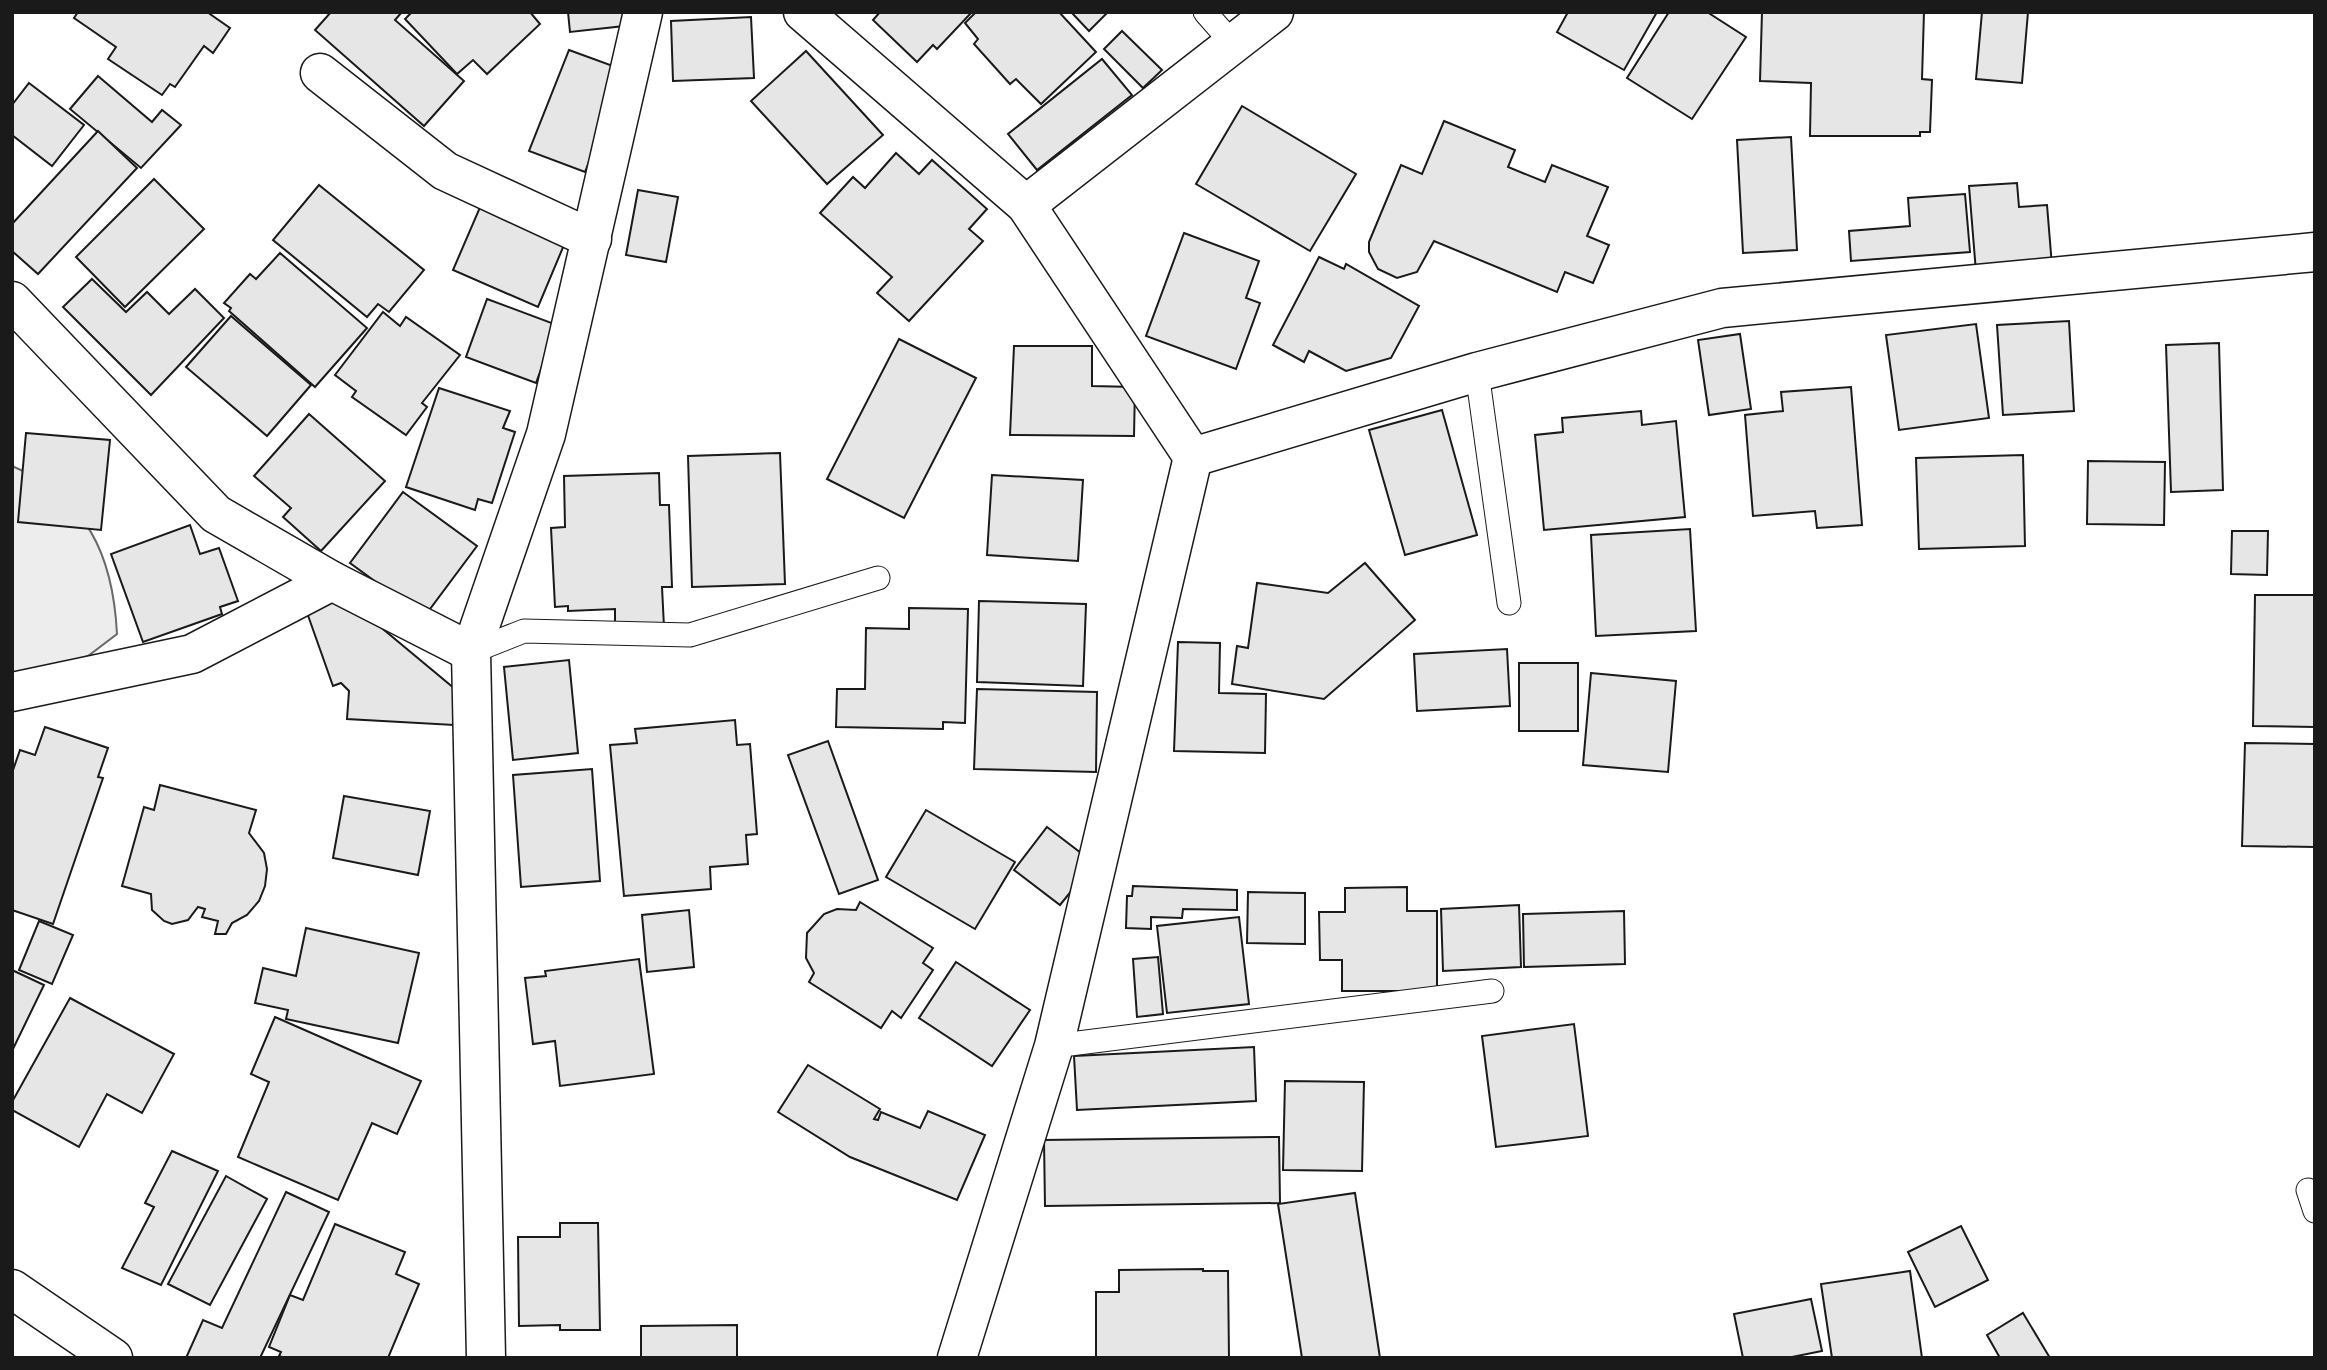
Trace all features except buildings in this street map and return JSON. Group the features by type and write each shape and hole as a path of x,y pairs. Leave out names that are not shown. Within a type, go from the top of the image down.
{"street":[{"path":"486,1358 471,652 546,434 643,12"},
{"path":"803,12 1026,205 1193,457 1054,1046 957,1358"},
{"path":"1026,205 1274,12"},
{"path":"320,73 445,171 592,239"},
{"path":"1193,457 1477,372 1722,308 2315,252"},
{"path":"12,301 216,514 332,581 471,652"},
{"path":"12,692 192,654 332,581"},
{"path":"12,1289 113,1358"}],"lane":[{"path":"1205,12 1233,44"},
{"path":"1477,372 1509,603"},
{"path":"471,652 524,631 690,635 878,578"},
{"path":"1054,1046 1492,990"}],"shaded area":[{"path":"12,466 38,479 59,495 77,512 91,532 109,579 117,634 88,656 12,682"}]}
